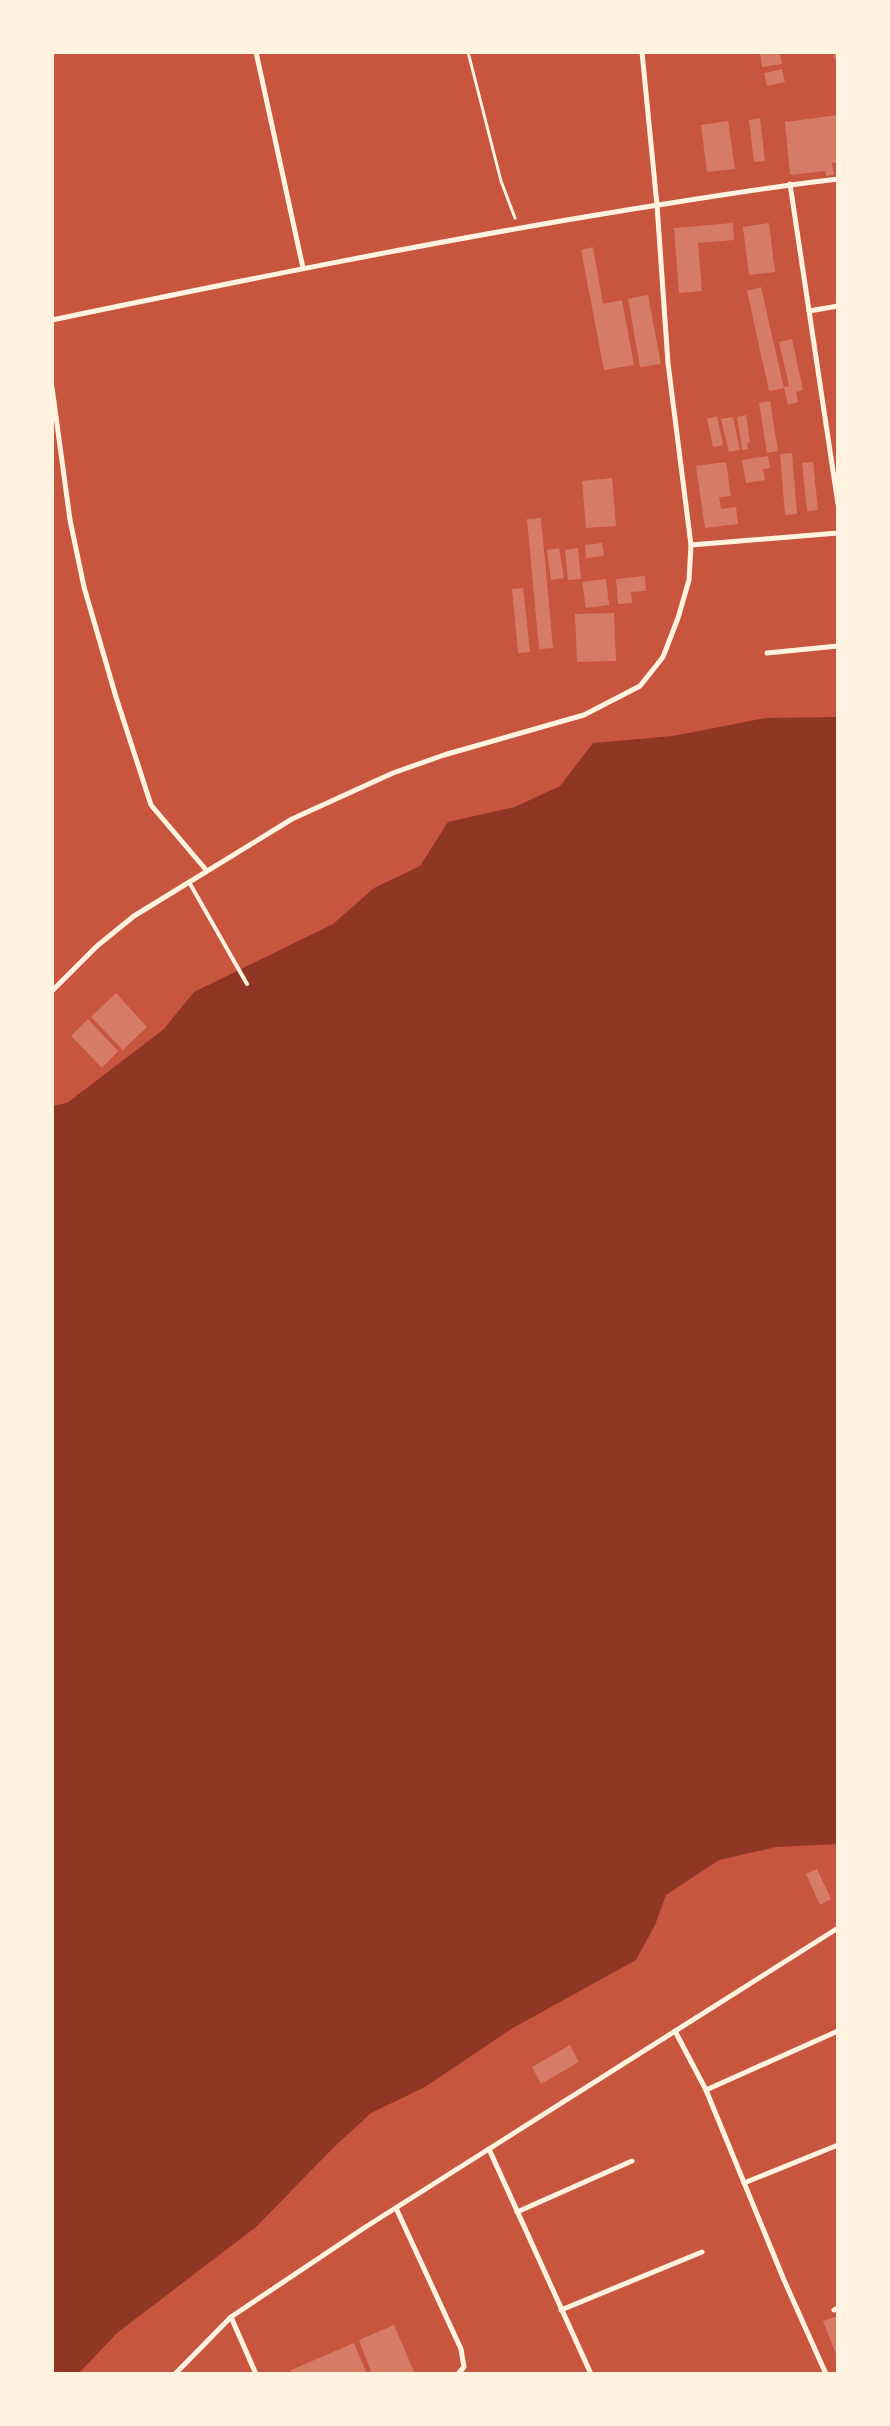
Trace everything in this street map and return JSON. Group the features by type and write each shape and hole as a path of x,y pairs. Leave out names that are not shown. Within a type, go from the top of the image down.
{"street":[{"path":"256,52 303,268"},
{"path":"52,991 97,946 134,916 292,819 393,774 444,755 563,723 584,715 640,686 663,657 678,618 689,580 691,545 668,363 657,205 642,52"},
{"path":"52,320 303,268 518,228 790,184 838,179"},
{"path":"790,184 838,504"},
{"path":"809,311 838,306"},
{"path":"52,387 70,520 82,577 116,698 151,805 207,871"},
{"path":"830,452 838,451"},
{"path":"691,545 838,533"},
{"path":"767,653 838,646"},
{"path":"175,2374 231,2317 396,2208 838,1928"},
{"path":"706,2090 838,2030"},
{"path":"675,2031 706,2090 784,2280 826,2374"},
{"path":"744,2183 838,2145"},
{"path":"489,2149 591,2374"},
{"path":"518,2212 632,2161"},
{"path":"396,2208 461,2349 464,2367 458,2374"},
{"path":"562,2310 702,2252"},
{"path":"231,2317 256,2374"}],"lane":[{"path":"189,882 246,984"}],"path":[{"path":"468,52 501,181 518,228"}],"shaded area":[{"path":"837,717 837,1844 776,1847 719,1860 666,1895 655,1925 636,1960 511,2029 425,2087 371,2113 333,2148 256,2227 117,2333 78,2374 52,2373 52,1106 67,1103 164,1029 194,992 333,924 374,888 420,866 448,822 515,807 560,786 593,743 673,736 765,718"}],"building":[{"path":"760,52 780,52 782,64 762,67"},
{"path":"833,52 838,52 838,59 834,59"},
{"path":"782,69 785,82 767,86 764,73"},
{"path":"838,115 838,162 832,163 834,175 826,176 825,171 790,175 785,122"},
{"path":"760,118 765,161 754,162 749,120"},
{"path":"728,121 735,169 707,172 701,125"},
{"path":"733,223 734,240 698,243 702,291 679,293 674,228"},
{"path":"769,223 775,272 749,275 743,227"},
{"path":"593,247 603,304 622,300 634,365 604,370 581,250"},
{"path":"761,287 784,388 769,391 747,291"},
{"path":"648,295 661,364 640,367 628,299"},
{"path":"792,339 803,390 796,392 798,402 788,405 784,387 789,386 779,342"},
{"path":"770,401 778,451 767,453 759,403"},
{"path":"746,415 750,442 747,443 748,449 742,450 737,417"},
{"path":"717,416 723,445 713,447 707,419"},
{"path":"733,417 740,450 729,452 721,419"},
{"path":"792,453 797,514 785,515 780,454"},
{"path":"768,456 770,468 763,469 765,480 746,483 742,460"},
{"path":"726,462 731,496 719,497 721,509 736,507 738,524 705,528 696,466"},
{"path":"813,462 818,510 807,511 802,463"},
{"path":"612,478 616,526 586,528 582,481"},
{"path":"541,518 553,648 539,649 527,519"},
{"path":"602,543 604,556 586,558 585,545"},
{"path":"559,548 564,578 551,580 547,550"},
{"path":"578,548 581,579 568,580 565,550"},
{"path":"645,576 646,591 631,592 632,603 618,604 616,579"},
{"path":"606,579 609,605 586,608 582,582"},
{"path":"523,588 530,652 518,653 512,589"},
{"path":"614,613 616,661 577,662 575,614"},
{"path":"116,993 147,1027 123,1050 91,1017"},
{"path":"88,1019 118,1051 102,1068 71,1036"},
{"path":"817,1869 831,1899 820,1905 806,1874"},
{"path":"570,2045 579,2062 541,2084 532,2067"},
{"path":"838,2316 838,2357 837,2357 823,2321"},
{"path":"394,2325 415,2374 372,2374 359,2340"},
{"path":"354,2343 367,2374 292,2374 291,2370"}]}
